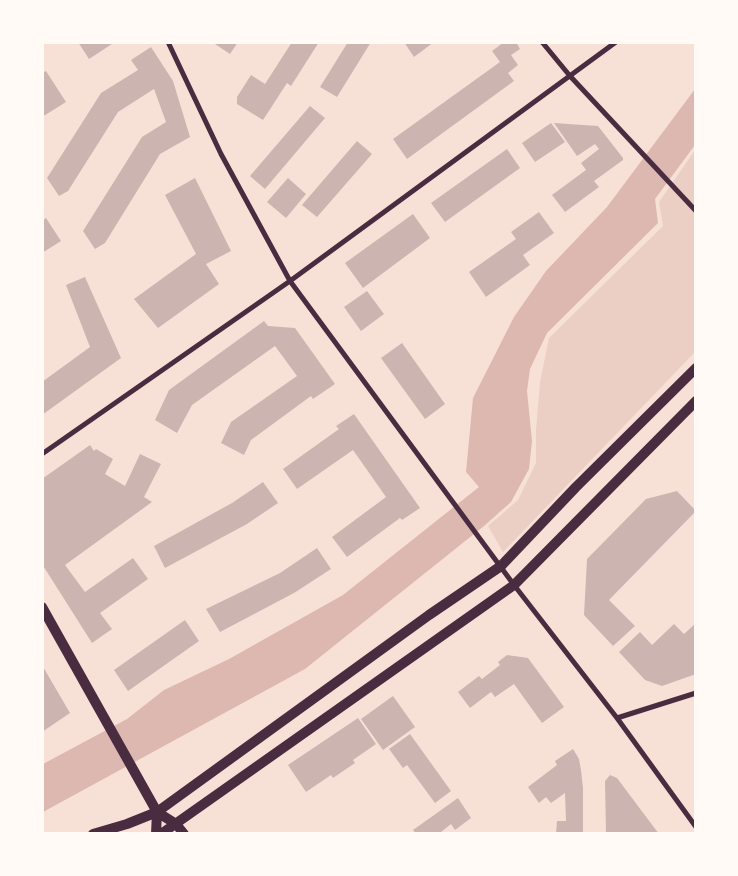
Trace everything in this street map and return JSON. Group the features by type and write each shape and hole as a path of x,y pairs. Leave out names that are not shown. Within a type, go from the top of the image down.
{"main road":[{"path":"93,834 127,824 157,812 429,615 501,566 576,487 696,368"},
{"path":"162,834 514,585 696,401"},
{"path":"42,607 157,812 176,824 184,834"},
{"path":"156,834 157,812"}],"street":[{"path":"168,42 221,154 290,281 514,585 617,718 696,827"},
{"path":"542,42 570,76 696,210"},
{"path":"42,454 290,281 616,42"},
{"path":"617,718 696,693"}],"shaded area":[{"path":"695,89 695,145 655,199 658,223 547,333 530,369 527,391 532,441 529,469 511,502 484,526 305,669 43,812 43,764 127,719 164,690 229,659 343,595 479,487 466,472 473,398 514,317 546,271 607,207"},
{"path":"695,150 695,352 503,552 488,526 518,500 536,463 536,430 540,382 549,338 663,226 659,202"}],"building":[{"path":"78,42 115,42 89,59"},
{"path":"212,42 238,42 230,54"},
{"path":"292,42 319,42 291,86 287,83 263,120 237,104 237,97 251,75 265,84"},
{"path":"348,42 371,42 337,97 320,87"},
{"path":"404,42 434,42 414,57"},
{"path":"504,42 516,42 520,49 511,55 518,65 508,73 514,81 407,159 393,139 500,62 492,51"},
{"path":"151,47 173,81 190,137 160,154 105,243 95,249 83,231 142,137 166,122 154,89 118,112 68,191 59,196 47,178 101,93 138,70 131,60"},
{"path":"46,71 66,102 42,117 42,73"},
{"path":"310,106 325,118 265,189 250,176"},
{"path":"551,123 565,142 535,162 522,143"},
{"path":"554,123 598,126 623,158 623,160 594,181 599,187 565,212 552,195 586,170 581,163 599,149 595,144 577,156"},
{"path":"357,141 372,154 317,217 302,205"},
{"path":"507,149 520,168 445,222 431,203"},
{"path":"195,178 231,251 206,264 219,284 158,328 134,299 196,254 165,195"},
{"path":"288,178 306,194 286,218 267,202"},
{"path":"539,212 554,233 523,255 530,265 486,297 469,272 516,239 511,232"},
{"path":"413,214 430,238 363,288 345,263"},
{"path":"46,218 61,241 42,253 42,221"},
{"path":"85,277 121,358 42,415 42,382 90,347 66,285"},
{"path":"367,291 384,314 361,331 344,307"},
{"path":"264,321 268,326 295,328 335,384 313,399 311,396 251,440 244,455 221,443 231,422 297,376 275,346 192,405 177,433 155,420 169,390"},
{"path":"402,343 445,404 425,419 381,358"},
{"path":"354,414 420,508 402,520 400,518 347,557 332,537 386,497 353,450 297,489 283,469 339,429 336,426"},
{"path":"90,445 94,451 96,449 113,459 105,474 125,486 140,454 161,464 144,497 152,502 65,565 85,592 133,558 148,579 100,613 112,629 92,643 42,564 42,479"},
{"path":"263,482 278,503 247,524 165,568 154,546 232,503"},
{"path":"677,491 696,511 609,600 635,626 613,646 584,615 587,559 646,499"},
{"path":"317,548 331,569 294,593 220,632 206,609 280,573"},
{"path":"185,620 199,641 128,691 114,670"},
{"path":"696,623 696,674 662,686 645,680 619,652 640,632 652,645 674,624 684,634"},
{"path":"507,655 528,658 564,707 542,723 514,684 495,697 491,692 470,708 458,692 479,676 482,679 500,665 498,662"},
{"path":"42,665 70,713 42,732"},
{"path":"393,696 415,727 383,750 361,719"},
{"path":"358,718 376,744 353,760 355,763 333,778 331,775 306,792 288,765"},
{"path":"410,734 451,791 435,803 407,765 403,768 389,749"},
{"path":"573,749 579,759 581,770 583,834 556,834 557,821 566,821 565,793 551,803 546,797 539,803 528,787 557,765 555,761"},
{"path":"610,775 617,778 659,834 606,834 605,781"},
{"path":"458,798 471,818 455,830 451,824 441,832 442,834 416,834 413,830"}]}
